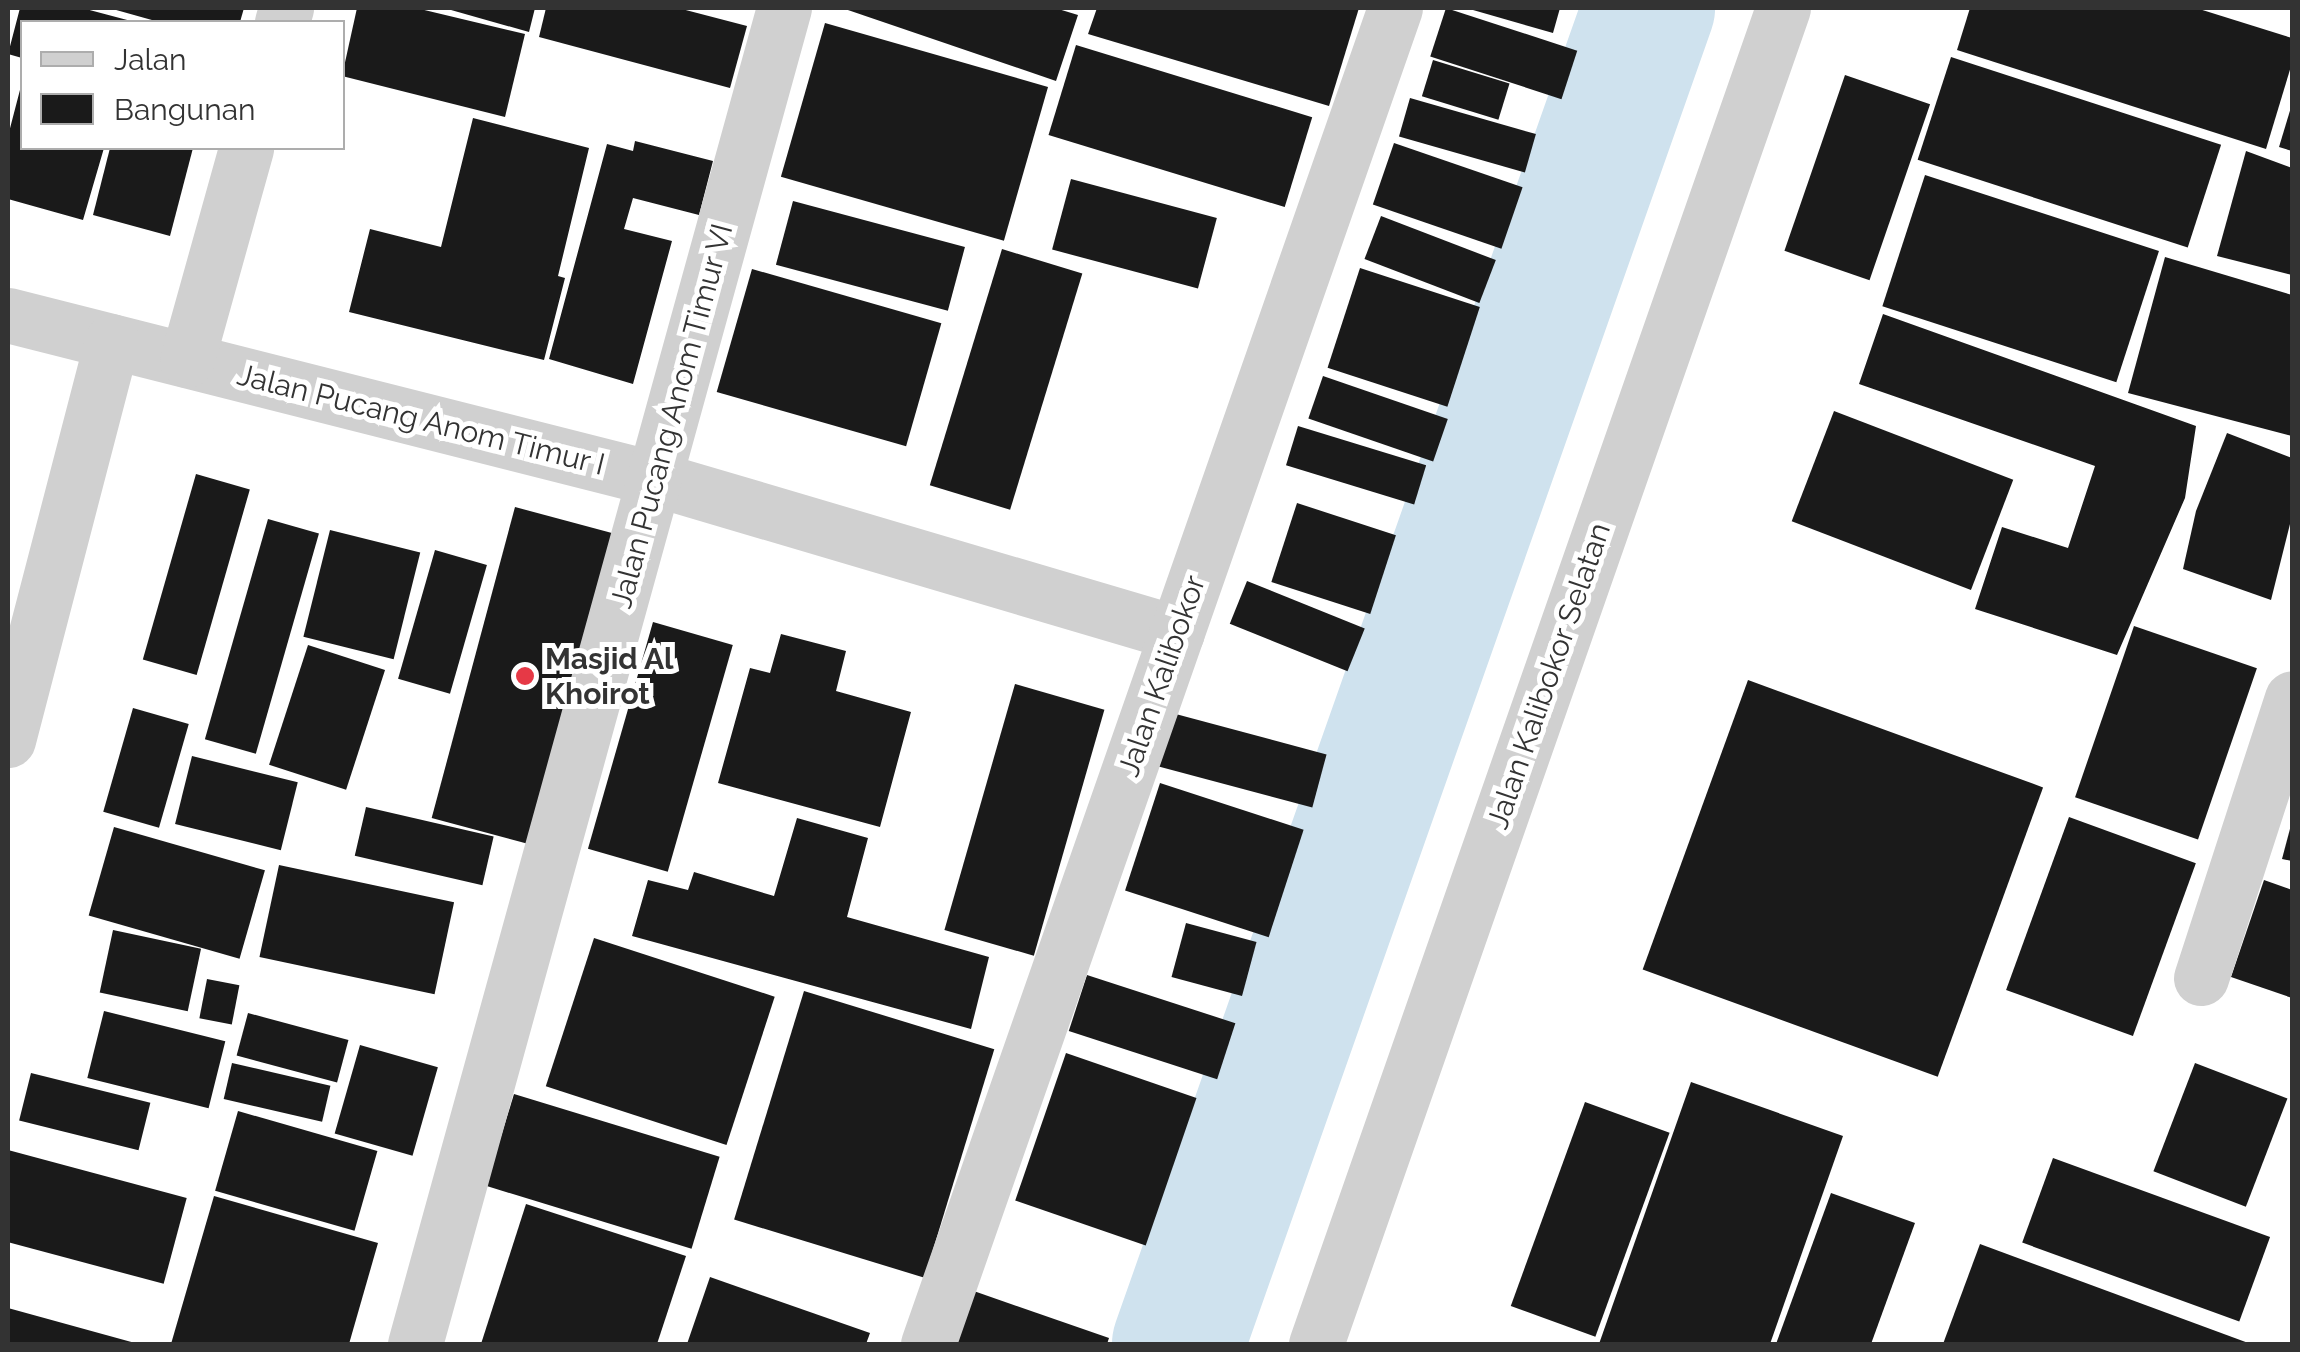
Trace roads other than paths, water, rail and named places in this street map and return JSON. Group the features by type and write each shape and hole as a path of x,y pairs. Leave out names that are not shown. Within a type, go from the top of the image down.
{"street":[{"name":"Jalan Pucang Anom Timur VI","path":"414,1344 784,8"},
{"name":"Jalan Kalibokor","path":"928,1344 1395,8"},
{"name":"Jalan Kalibokor Selatan","path":"1316,1344 1783,8"},
{"path":"188,360 245,150"},
{"name":"Jalan Pucang Anom Timur I","path":"8,315 656,479 1178,633"},
{"path":"8,740 112,341"},
{"path":"2201,978 2292,698"}],"waterway":[{"path":"1178,1344 1649,8"}],"place":[{"name":"Masjid Al Khoirot","path":"525,676"}]}
